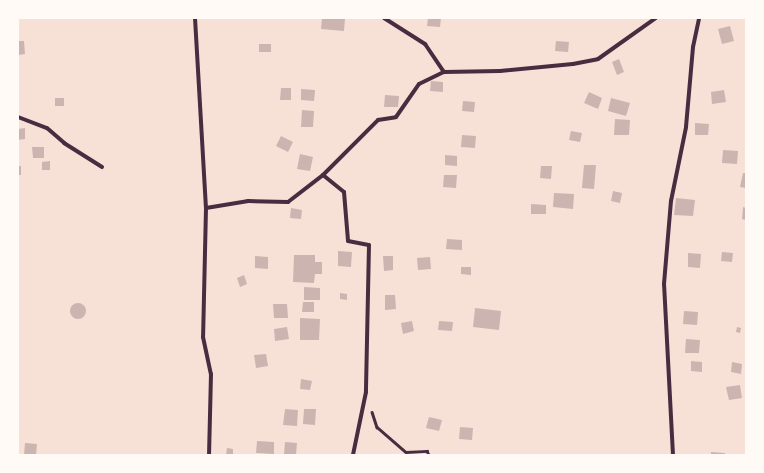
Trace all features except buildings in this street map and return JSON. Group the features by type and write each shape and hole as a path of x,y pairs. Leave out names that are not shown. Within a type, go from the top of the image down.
{"street":[{"path":"196,18 206,208 203,337 211,374 209,455"},
{"path":"384,18 425,44 444,72"},
{"path":"206,208 248,201 288,202 323,175 378,120 396,117 419,84 444,72 500,71 573,64 598,59 656,18"},
{"path":"673,455 664,284 671,201 686,127 693,47 699,18"},
{"path":"18,116 47,128 64,143 102,167"},
{"path":"323,175 344,192 348,240 369,245 366,392 353,455"}],"path":[{"path":"366,392 377,427 406,452 427,451 429,455"}]}
